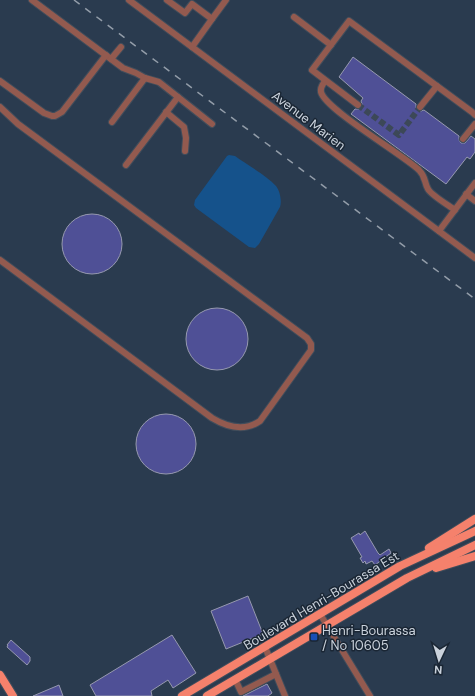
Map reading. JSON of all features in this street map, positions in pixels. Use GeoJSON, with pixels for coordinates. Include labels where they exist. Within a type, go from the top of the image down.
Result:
{"type":"FeatureCollection","features":[{"type":"Feature","properties":{"kind":"main road"},"geometry":{"type":"LineString","coordinates":[[400,566],[475,519]]}},
{"type":"Feature","properties":{"kind":"main road","name":"Boulevard Henri-Bourassa Est"},"geometry":{"type":"LineString","coordinates":[[182,696],[400,566],[475,531]]}},
{"type":"Feature","properties":{"kind":"main road","name":"Boulevard Henri-Bourassa Est"},"geometry":{"type":"LineString","coordinates":[[207,696],[407,578],[475,545]]}},
{"type":"Feature","properties":{"kind":"main road"},"geometry":{"type":"LineString","coordinates":[[407,578],[475,556]]}},
{"type":"Feature","properties":{"kind":"main road"},"geometry":{"type":"LineString","coordinates":[[0,675],[11,694]]}},
{"type":"Feature","properties":{"kind":"street"},"geometry":{"type":"LineString","coordinates":[[32,0],[123,68],[145,78],[159,82],[212,124]]}},
{"type":"Feature","properties":{"kind":"street","name":"Avenue Marien"},"geometry":{"type":"LineString","coordinates":[[129,0],[475,258]]}},
{"type":"Feature","properties":{"kind":"street"},"geometry":{"type":"LineString","coordinates":[[167,0],[185,13],[192,4],[212,19]]}},
{"type":"Feature","properties":{"kind":"street"},"geometry":{"type":"LineString","coordinates":[[192,47],[226,0]]}},
{"type":"Feature","properties":{"kind":"street"},"geometry":{"type":"LineString","coordinates":[[294,17],[331,45]]}},
{"type":"Feature","properties":{"kind":"street"},"geometry":{"type":"LineString","coordinates":[[358,105],[312,70],[349,21],[474,113]]}},
{"type":"Feature","properties":{"kind":"street"},"geometry":{"type":"LineString","coordinates":[[0,81],[44,113],[55,116],[65,109],[109,57],[121,47]]}},
{"type":"Feature","properties":{"kind":"street"},"geometry":{"type":"LineString","coordinates":[[112,122],[145,78]]}},
{"type":"Feature","properties":{"kind":"street"},"geometry":{"type":"LineString","coordinates":[[325,81],[321,88],[321,93],[331,105],[417,168],[424,176],[428,190],[454,210]]}},
{"type":"Feature","properties":{"kind":"street"},"geometry":{"type":"LineString","coordinates":[[420,107],[436,86]]}},
{"type":"Feature","properties":{"kind":"street"},"geometry":{"type":"LineString","coordinates":[[126,165],[178,97]]}},
{"type":"Feature","properties":{"kind":"street"},"geometry":{"type":"LineString","coordinates":[[0,108],[18,124],[307,338],[311,344],[311,350],[260,421],[244,428],[229,426],[212,418],[0,260]]}},
{"type":"Feature","properties":{"kind":"street"},"geometry":{"type":"LineString","coordinates":[[166,112],[184,127],[186,138],[185,151]]}},
{"type":"Feature","properties":{"kind":"street"},"geometry":{"type":"LineString","coordinates":[[463,139],[475,124]]}},
{"type":"Feature","properties":{"kind":"street"},"geometry":{"type":"LineString","coordinates":[[439,231],[475,183]]}},
{"type":"Feature","properties":{"kind":"street"},"geometry":{"type":"LineString","coordinates":[[466,194],[475,201]]}},
{"type":"Feature","properties":{"kind":"street"},"geometry":{"type":"LineString","coordinates":[[320,614],[370,696]]}},
{"type":"Feature","properties":{"kind":"street"},"geometry":{"type":"LineString","coordinates":[[265,647],[285,696]]}},
{"type":"Feature","properties":{"kind":"street"},"geometry":{"type":"LineString","coordinates":[[235,679],[241,692],[276,674]]}},
{"type":"Feature","properties":{"kind":"shaded area"},"geometry":{"type":"Polygon","coordinates":[[[0,0],[475,0],[475,696],[0,696],[0,0]]]}},
{"type":"Feature","properties":{"kind":"water"},"geometry":{"type":"Polygon","coordinates":[[[229,155],[235,156],[267,178],[276,186],[280,193],[280,207],[259,244],[255,248],[249,247],[194,205],[195,200],[229,155]]]}},
{"type":"Feature","properties":{"kind":"building"},"geometry":{"type":"Polygon","coordinates":[[[353,57],[416,104],[418,111],[424,110],[459,136],[461,143],[465,143],[471,136],[475,139],[475,152],[470,159],[467,157],[446,184],[351,114],[355,109],[362,107],[361,101],[363,98],[339,77],[353,57]]]}},
{"type":"Feature","properties":{"kind":"building"},"geometry":{"type":"Polygon","coordinates":[[[86,214],[98,214],[109,219],[117,227],[122,238],[120,256],[109,269],[98,274],[86,274],[75,269],[67,261],[62,250],[62,238],[67,227],[75,219],[86,214]]]}},
{"type":"Feature","properties":{"kind":"building"},"geometry":{"type":"Polygon","coordinates":[[[211,308],[223,308],[239,317],[246,327],[248,339],[246,351],[239,361],[223,370],[211,370],[200,365],[191,356],[186,345],[186,333],[191,322],[200,313],[211,308]]]}},
{"type":"Feature","properties":{"kind":"building"},"geometry":{"type":"Polygon","coordinates":[[[160,414],[172,414],[183,419],[191,427],[196,438],[194,456],[183,469],[172,474],[160,474],[149,469],[141,461],[136,450],[136,438],[141,427],[149,419],[160,414]]]}},
{"type":"Feature","properties":{"kind":"building"},"geometry":{"type":"Polygon","coordinates":[[[365,531],[380,555],[389,549],[391,553],[375,565],[372,561],[366,564],[365,561],[363,563],[360,558],[362,557],[351,538],[359,533],[360,535],[365,531]]]}},
{"type":"Feature","properties":{"kind":"building"},"geometry":{"type":"Polygon","coordinates":[[[248,596],[263,634],[226,649],[211,611],[248,596]]]}},
{"type":"Feature","properties":{"kind":"building"},"geometry":{"type":"Polygon","coordinates":[[[172,635],[196,673],[173,688],[168,680],[151,691],[152,696],[96,696],[90,685],[172,635]]]}},
{"type":"Feature","properties":{"kind":"building"},"geometry":{"type":"Polygon","coordinates":[[[11,640],[30,657],[30,661],[27,665],[7,647],[11,640]]]}},
{"type":"Feature","properties":{"kind":"building"},"geometry":{"type":"Polygon","coordinates":[[[267,684],[272,693],[268,696],[243,696],[267,684]]]}},
{"type":"Feature","properties":{"kind":"building"},"geometry":{"type":"Polygon","coordinates":[[[59,685],[63,696],[33,696],[59,685]]]}},
{"type":"Feature","properties":{"kind":"tunnel"},"geometry":{"type":"LineString","coordinates":[[358,105],[399,135],[420,107]]}},
{"type":"Feature","properties":{"kind":"railway"},"geometry":{"type":"LineString","coordinates":[[74,0],[475,299]]}},
{"type":"Feature","properties":{"kind":"place","name":"Henri-Bourassa / No 10605"},"geometry":{"type":"Point","coordinates":[314,637]}}]}
